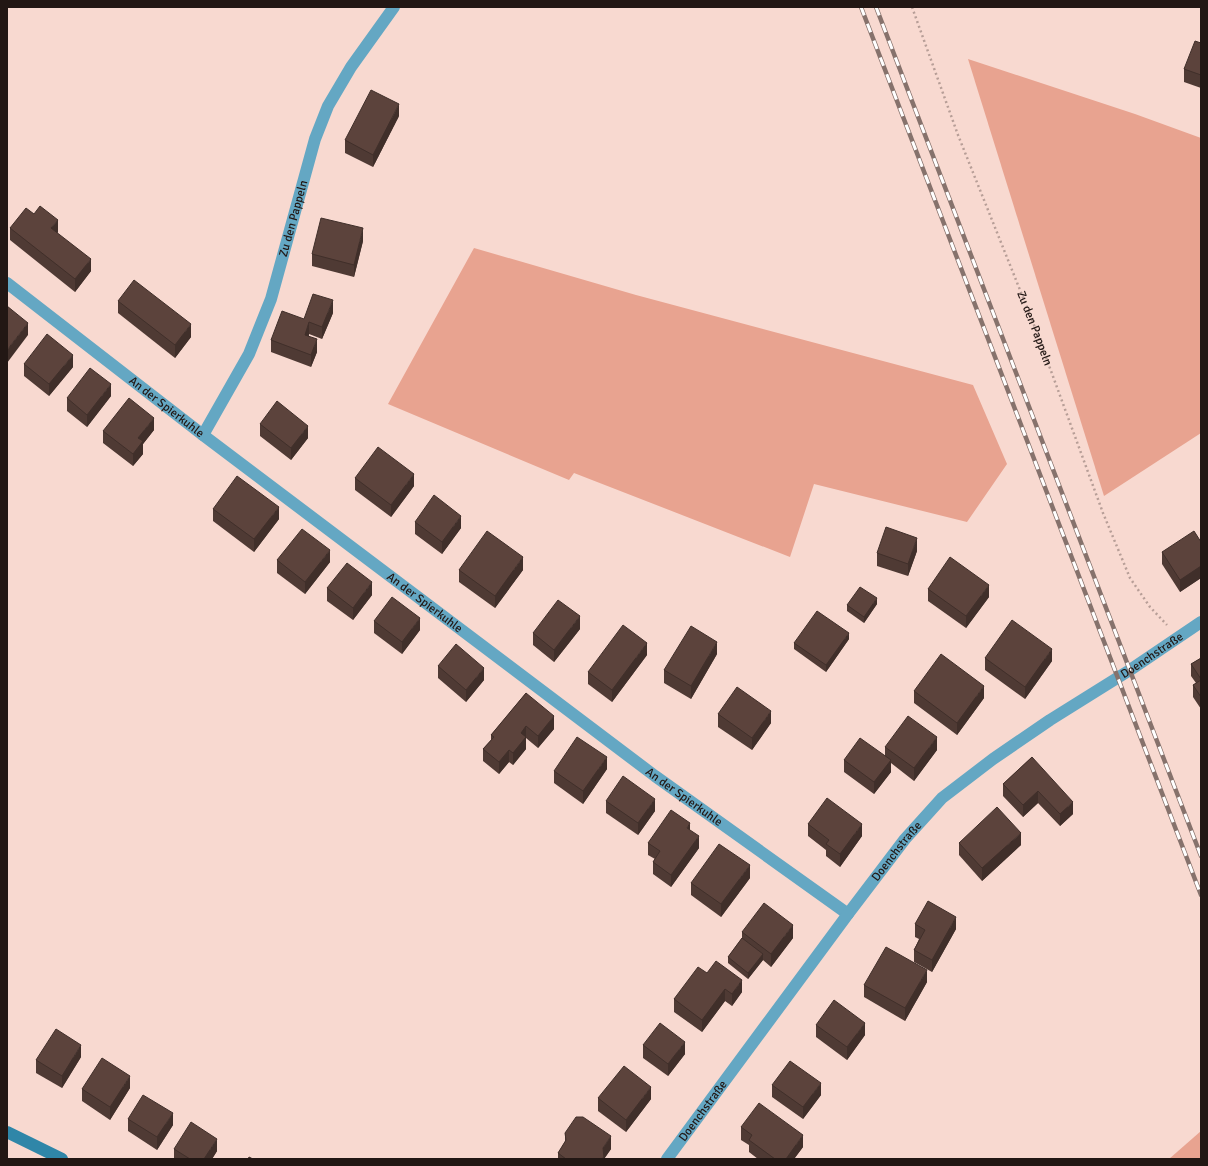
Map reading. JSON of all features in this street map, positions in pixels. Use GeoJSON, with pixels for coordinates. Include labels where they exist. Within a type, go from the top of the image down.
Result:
{"type":"FeatureCollection","features":[{"type":"Feature","properties":{"kind":"street","name":"Zu den Pappeln"},"geometry":{"type":"LineString","coordinates":[[203,435],[249,354],[271,299],[315,139],[328,106],[351,67],[394,7]]}},
{"type":"Feature","properties":{"kind":"street","name":"An der Spierkuhle"},"geometry":{"type":"LineString","coordinates":[[7,283],[203,435],[655,776],[848,914]]}},
{"type":"Feature","properties":{"kind":"street","name":"Doenchstraße"},"geometry":{"type":"LineString","coordinates":[[667,1159],[905,839],[942,798],[993,759],[1050,720],[1130,670],[1201,622]]}},
{"type":"Feature","properties":{"kind":"street"},"geometry":{"type":"LineString","coordinates":[[7,1132],[62,1159]]}},
{"type":"Feature","properties":{"kind":"path","name":"Zu den Pappeln"},"geometry":{"type":"LineString","coordinates":[[912,7],[958,135],[1036,330],[1103,513],[1130,578],[1150,607],[1179,637]]}},
{"type":"Feature","properties":{"kind":"shaded area"},"geometry":{"type":"Polygon","coordinates":[[[968,59],[1135,114],[1201,138],[1201,433],[1104,496],[968,59]]]}},
{"type":"Feature","properties":{"kind":"shaded area"},"geometry":{"type":"Polygon","coordinates":[[[474,248],[636,295],[973,385],[1007,464],[967,522],[814,484],[790,557],[574,473],[569,480],[388,404],[474,248]]]}},
{"type":"Feature","properties":{"kind":"shaded area"},"geometry":{"type":"Polygon","coordinates":[[[1201,1131],[1201,1159],[1169,1159],[1201,1131]]]}},
{"type":"Feature","properties":{"kind":"building"},"geometry":{"type":"Polygon","coordinates":[[[1195,41],[1201,43],[1201,75],[1184,69],[1195,41]]]}},
{"type":"Feature","properties":{"kind":"building"},"geometry":{"type":"Polygon","coordinates":[[[371,90],[399,104],[373,155],[345,140],[371,90]]]}},
{"type":"Feature","properties":{"kind":"building"},"geometry":{"type":"Polygon","coordinates":[[[40,206],[58,220],[51,228],[91,259],[75,279],[10,228],[26,208],[34,214],[40,206]]]}},
{"type":"Feature","properties":{"kind":"building"},"geometry":{"type":"Polygon","coordinates":[[[321,218],[363,228],[354,265],[312,254],[321,218]]]}},
{"type":"Feature","properties":{"kind":"building"},"geometry":{"type":"Polygon","coordinates":[[[134,280],[191,324],[175,345],[118,301],[134,280]]]}},
{"type":"Feature","properties":{"kind":"building"},"geometry":{"type":"Polygon","coordinates":[[[313,294],[333,300],[322,327],[309,322],[305,335],[317,339],[311,355],[271,340],[282,311],[304,319],[313,294]]]}},
{"type":"Feature","properties":{"kind":"building"},"geometry":{"type":"Polygon","coordinates":[[[7,306],[28,323],[7,350],[7,306]]]}},
{"type":"Feature","properties":{"kind":"building"},"geometry":{"type":"Polygon","coordinates":[[[47,334],[73,355],[49,384],[24,364],[47,334]]]}},
{"type":"Feature","properties":{"kind":"building"},"geometry":{"type":"Polygon","coordinates":[[[90,368],[111,384],[87,415],[67,398],[90,368]]]}},
{"type":"Feature","properties":{"kind":"building"},"geometry":{"type":"Polygon","coordinates":[[[129,398],[154,418],[138,438],[143,441],[133,454],[103,431],[129,398]]]}},
{"type":"Feature","properties":{"kind":"building"},"geometry":{"type":"Polygon","coordinates":[[[277,401],[308,426],[291,448],[260,424],[277,401]]]}},
{"type":"Feature","properties":{"kind":"building"},"geometry":{"type":"Polygon","coordinates":[[[378,447],[414,474],[391,505],[355,478],[378,447]]]}},
{"type":"Feature","properties":{"kind":"building"},"geometry":{"type":"Polygon","coordinates":[[[237,476],[279,507],[254,539],[213,509],[237,476]]]}},
{"type":"Feature","properties":{"kind":"building"},"geometry":{"type":"Polygon","coordinates":[[[434,495],[461,516],[442,542],[415,522],[434,495]]]}},
{"type":"Feature","properties":{"kind":"building"},"geometry":{"type":"Polygon","coordinates":[[[886,527],[917,538],[908,564],[877,553],[886,527]]]}},
{"type":"Feature","properties":{"kind":"building"},"geometry":{"type":"Polygon","coordinates":[[[302,529],[330,550],[305,582],[277,560],[302,529]]]}},
{"type":"Feature","properties":{"kind":"building"},"geometry":{"type":"Polygon","coordinates":[[[487,531],[523,557],[495,596],[459,570],[487,531]]]}},
{"type":"Feature","properties":{"kind":"building"},"geometry":{"type":"Polygon","coordinates":[[[1194,531],[1201,542],[1201,566],[1180,580],[1162,552],[1194,531]]]}},
{"type":"Feature","properties":{"kind":"building"},"geometry":{"type":"Polygon","coordinates":[[[950,557],[989,585],[966,616],[928,589],[950,557]]]}},
{"type":"Feature","properties":{"kind":"building"},"geometry":{"type":"Polygon","coordinates":[[[347,563],[372,582],[353,608],[327,588],[347,563]]]}},
{"type":"Feature","properties":{"kind":"building"},"geometry":{"type":"Polygon","coordinates":[[[860,587],[877,598],[864,617],[847,605],[860,587]]]}},
{"type":"Feature","properties":{"kind":"building"},"geometry":{"type":"Polygon","coordinates":[[[392,597],[420,618],[402,642],[374,621],[392,597]]]}},
{"type":"Feature","properties":{"kind":"building"},"geometry":{"type":"Polygon","coordinates":[[[558,600],[580,616],[554,650],[533,633],[558,600]]]}},
{"type":"Feature","properties":{"kind":"building"},"geometry":{"type":"Polygon","coordinates":[[[817,611],[849,633],[826,665],[794,643],[817,611]]]}},
{"type":"Feature","properties":{"kind":"building"},"geometry":{"type":"Polygon","coordinates":[[[1012,620],[1052,649],[1025,687],[985,658],[1012,620]]]}},
{"type":"Feature","properties":{"kind":"building"},"geometry":{"type":"Polygon","coordinates":[[[623,625],[647,643],[612,690],[588,672],[623,625]]]}},
{"type":"Feature","properties":{"kind":"building"},"geometry":{"type":"Polygon","coordinates":[[[691,626],[717,642],[691,686],[664,670],[691,626]]]}},
{"type":"Feature","properties":{"kind":"building"},"geometry":{"type":"Polygon","coordinates":[[[456,644],[484,668],[466,690],[438,666],[456,644]]]}},
{"type":"Feature","properties":{"kind":"building"},"geometry":{"type":"Polygon","coordinates":[[[941,654],[984,686],[957,723],[914,691],[941,654]]]}},
{"type":"Feature","properties":{"kind":"building"},"geometry":{"type":"Polygon","coordinates":[[[1201,658],[1201,679],[1191,664],[1201,658]]]}},
{"type":"Feature","properties":{"kind":"building"},"geometry":{"type":"Polygon","coordinates":[[[1201,680],[1201,697],[1193,685],[1201,680]]]}},
{"type":"Feature","properties":{"kind":"building"},"geometry":{"type":"Polygon","coordinates":[[[737,687],[771,711],[752,738],[718,714],[737,687]]]}},
{"type":"Feature","properties":{"kind":"building"},"geometry":{"type":"Polygon","coordinates":[[[526,693],[554,716],[538,736],[526,726],[521,733],[526,737],[513,753],[509,750],[499,762],[483,749],[494,737],[491,735],[526,693]]]}},
{"type":"Feature","properties":{"kind":"building"},"geometry":{"type":"Polygon","coordinates":[[[908,716],[937,737],[914,768],[885,747],[908,716]]]}},
{"type":"Feature","properties":{"kind":"building"},"geometry":{"type":"Polygon","coordinates":[[[577,737],[607,757],[583,791],[554,771],[577,737]]]}},
{"type":"Feature","properties":{"kind":"building"},"geometry":{"type":"Polygon","coordinates":[[[860,738],[891,760],[874,782],[844,760],[860,738]]]}},
{"type":"Feature","properties":{"kind":"building"},"geometry":{"type":"Polygon","coordinates":[[[1032,757],[1073,802],[1060,814],[1038,791],[1023,805],[1003,784],[1032,757]]]}},
{"type":"Feature","properties":{"kind":"building"},"geometry":{"type":"Polygon","coordinates":[[[623,776],[655,799],[638,823],[606,801],[623,776]]]}},
{"type":"Feature","properties":{"kind":"building"},"geometry":{"type":"Polygon","coordinates":[[[827,798],[862,824],[840,854],[826,844],[829,840],[808,824],[827,798]]]}},
{"type":"Feature","properties":{"kind":"building"},"geometry":{"type":"Polygon","coordinates":[[[997,807],[1021,833],[982,868],[959,843],[997,807]]]}},
{"type":"Feature","properties":{"kind":"building"},"geometry":{"type":"Polygon","coordinates":[[[671,810],[690,823],[687,828],[699,836],[671,875],[653,862],[660,851],[648,843],[671,810]]]}},
{"type":"Feature","properties":{"kind":"building"},"geometry":{"type":"Polygon","coordinates":[[[719,844],[750,865],[721,904],[691,883],[719,844]]]}},
{"type":"Feature","properties":{"kind":"building"},"geometry":{"type":"Polygon","coordinates":[[[928,901],[956,917],[932,960],[914,950],[925,930],[915,924],[928,901]]]}},
{"type":"Feature","properties":{"kind":"building"},"geometry":{"type":"Polygon","coordinates":[[[764,903],[793,925],[771,954],[742,932],[764,903]]]}},
{"type":"Feature","properties":{"kind":"building"},"geometry":{"type":"Polygon","coordinates":[[[742,938],[763,954],[748,973],[728,957],[742,938]]]}},
{"type":"Feature","properties":{"kind":"building"},"geometry":{"type":"Polygon","coordinates":[[[886,947],[927,970],[905,1008],[864,985],[886,947]]]}},
{"type":"Feature","properties":{"kind":"building"},"geometry":{"type":"Polygon","coordinates":[[[716,961],[742,980],[732,994],[725,989],[702,1020],[674,999],[698,967],[707,973],[716,961]]]}},
{"type":"Feature","properties":{"kind":"building"},"geometry":{"type":"Polygon","coordinates":[[[834,1000],[865,1023],[847,1047],[816,1025],[834,1000]]]}},
{"type":"Feature","properties":{"kind":"building"},"geometry":{"type":"Polygon","coordinates":[[[660,1023],[685,1042],[668,1064],[643,1045],[660,1023]]]}},
{"type":"Feature","properties":{"kind":"building"},"geometry":{"type":"Polygon","coordinates":[[[56,1029],[81,1045],[62,1076],[36,1060],[56,1029]]]}},
{"type":"Feature","properties":{"kind":"building"},"geometry":{"type":"Polygon","coordinates":[[[102,1058],[130,1076],[110,1107],[82,1089],[102,1058]]]}},
{"type":"Feature","properties":{"kind":"building"},"geometry":{"type":"Polygon","coordinates":[[[790,1061],[821,1083],[803,1107],[772,1085],[790,1061]]]}},
{"type":"Feature","properties":{"kind":"building"},"geometry":{"type":"Polygon","coordinates":[[[624,1066],[651,1087],[626,1120],[598,1098],[624,1066]]]}},
{"type":"Feature","properties":{"kind":"building"},"geometry":{"type":"Polygon","coordinates":[[[143,1095],[173,1113],[157,1137],[128,1119],[143,1095]]]}},
{"type":"Feature","properties":{"kind":"building"},"geometry":{"type":"Polygon","coordinates":[[[759,1103],[803,1135],[786,1159],[775,1159],[749,1140],[752,1135],[741,1127],[759,1103]]]}},
{"type":"Feature","properties":{"kind":"building"},"geometry":{"type":"Polygon","coordinates":[[[576,1117],[583,1117],[611,1136],[603,1148],[604,1158],[566,1159],[558,1153],[566,1140],[565,1133],[576,1117]]]}},
{"type":"Feature","properties":{"kind":"building"},"geometry":{"type":"Polygon","coordinates":[[[191,1122],[217,1139],[204,1159],[190,1159],[174,1149],[191,1122]]]}},
{"type":"Feature","properties":{"kind":"railway"},"geometry":{"type":"LineString","coordinates":[[861,7],[1201,895]]}},
{"type":"Feature","properties":{"kind":"railway"},"geometry":{"type":"LineString","coordinates":[[876,7],[1201,856]]}}]}
